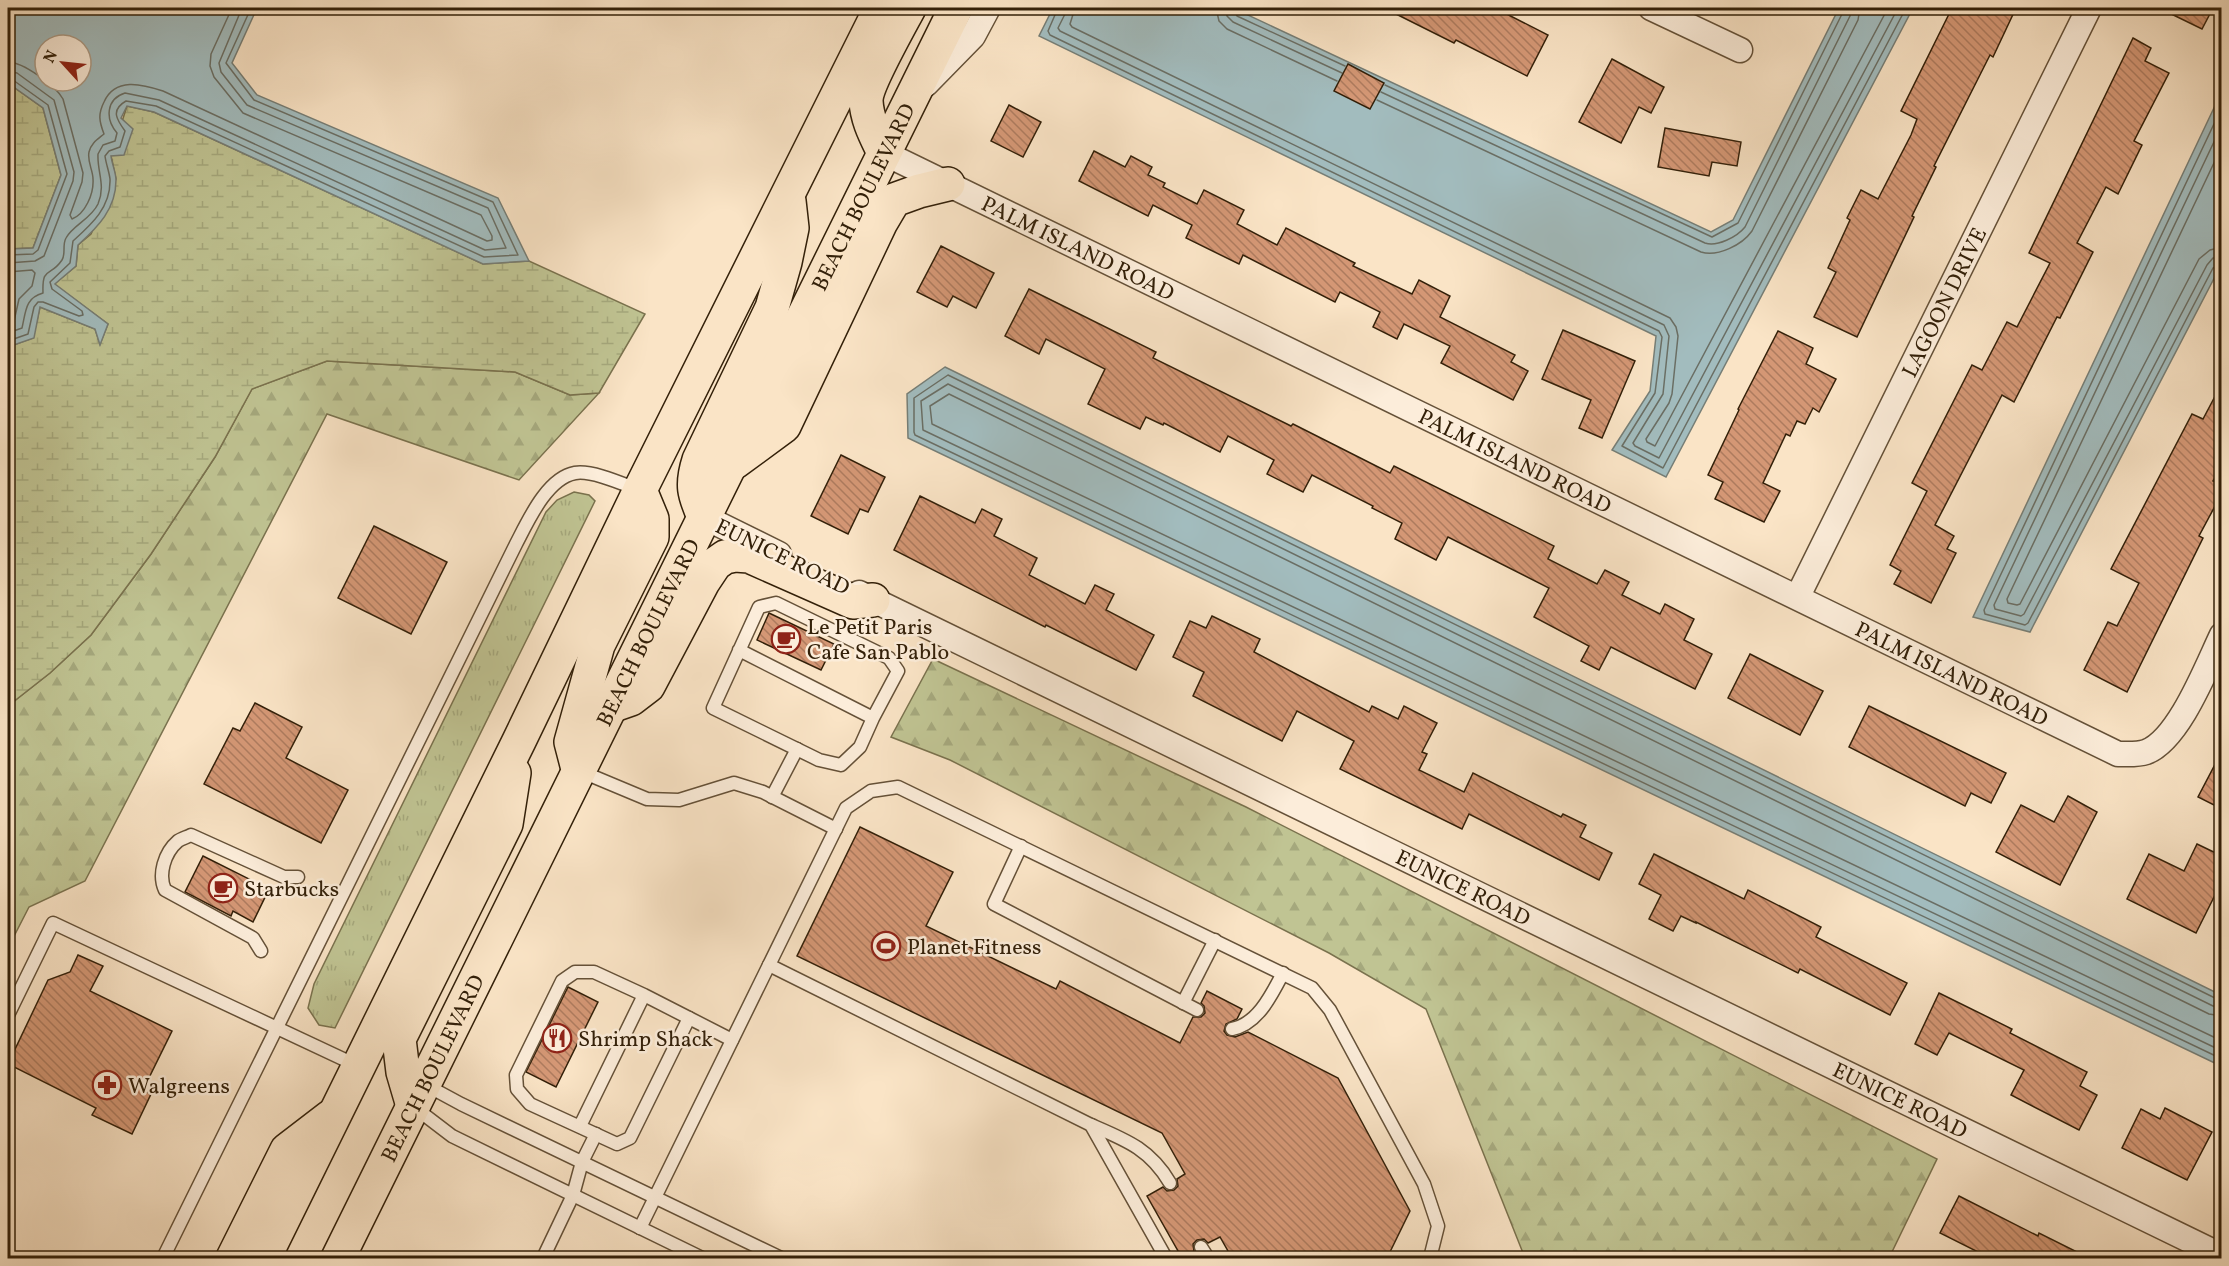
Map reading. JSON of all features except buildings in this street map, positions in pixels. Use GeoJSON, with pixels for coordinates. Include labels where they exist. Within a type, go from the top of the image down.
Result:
{"type":"FeatureCollection","features":[{"type":"Feature","properties":{"kind":"highway"},"geometry":{"type":"LineString","coordinates":[[884,153],[870,124],[866,99],[909,8]]}},
{"type":"Feature","properties":{"kind":"highway","name":"BEACH BOULEVARD"},"geometry":{"type":"LineString","coordinates":[[338,1258],[956,8]]}},
{"type":"Feature","properties":{"kind":"highway"},"geometry":{"type":"LineString","coordinates":[[264,1258],[875,12]]}},
{"type":"Feature","properties":{"kind":"highway"},"geometry":{"type":"LineString","coordinates":[[729,467],[784,426],[881,222],[894,200],[948,184]]}},
{"type":"Feature","properties":{"kind":"highway"},"geometry":{"type":"LineString","coordinates":[[704,518],[694,494],[694,477],[699,460],[772,308],[792,228],[788,193]]}},
{"type":"Feature","properties":{"kind":"highway"},"geometry":{"type":"LineString","coordinates":[[579,771],[571,742],[598,645],[652,537],[652,519],[640,490]]}},
{"type":"Feature","properties":{"kind":"highway"},"geometry":{"type":"LineString","coordinates":[[611,706],[631,699],[648,686],[703,582],[715,564],[725,557],[749,556],[853,602],[873,600]]}},
{"type":"Feature","properties":{"kind":"highway"},"geometry":{"type":"LineString","coordinates":[[419,1095],[403,1072],[399,1039],[506,824],[519,741]]}},
{"type":"Feature","properties":{"kind":"highway"},"geometry":{"type":"LineString","coordinates":[[233,1258],[287,1150],[336,1112]]}},
{"type":"Feature","properties":{"kind":"street"},"geometry":{"type":"LineString","coordinates":[[911,99],[973,36],[988,8]]}},
{"type":"Feature","properties":{"kind":"street"},"geometry":{"type":"LineString","coordinates":[[1651,8],[1740,50]]}},
{"type":"Feature","properties":{"kind":"street","name":"LAGOON DRIVE"},"geometry":{"type":"LineString","coordinates":[[1798,596],[2089,8]]}},
{"type":"Feature","properties":{"kind":"street","name":"PALM ISLAND ROAD"},"geometry":{"type":"LineString","coordinates":[[884,153],[1798,596],[2118,754],[2149,751],[2173,731],[2222,635]]}},
{"type":"Feature","properties":{"kind":"street","name":"EUNICE ROAD"},"geometry":{"type":"LineString","coordinates":[[704,518],[2222,1256]]}},
{"type":"Feature","properties":{"kind":"lane"},"geometry":{"type":"LineString","coordinates":[[163,1258],[516,544],[541,499],[558,481],[575,473],[600,476],[640,490]]}},
{"type":"Feature","properties":{"kind":"lane"},"geometry":{"type":"LineString","coordinates":[[776,603],[889,658],[898,671],[873,718],[860,747],[841,765],[819,760],[713,708],[759,607],[776,603]]}},
{"type":"Feature","properties":{"kind":"lane"},"geometry":{"type":"LineString","coordinates":[[739,650],[873,718]]}},
{"type":"Feature","properties":{"kind":"lane"},"geometry":{"type":"LineString","coordinates":[[772,797],[797,749]]}},
{"type":"Feature","properties":{"kind":"lane"},"geometry":{"type":"LineString","coordinates":[[579,771],[647,799],[679,800],[734,783],[772,797],[836,829]]}},
{"type":"Feature","properties":{"kind":"lane"},"geometry":{"type":"LineString","coordinates":[[640,1228],[846,808],[871,791],[898,787],[1312,988],[1330,1010],[1424,1184],[1438,1226],[1430,1258]]}},
{"type":"Feature","properties":{"kind":"lane"},"geometry":{"type":"LineString","coordinates":[[261,951],[253,938],[165,890],[160,879],[165,858],[178,841],[191,835],[284,877],[298,877]]}},
{"type":"Feature","properties":{"kind":"lane"},"geometry":{"type":"LineString","coordinates":[[1021,846],[994,904],[1197,1010]]}},
{"type":"Feature","properties":{"kind":"lane"},"geometry":{"type":"LineString","coordinates":[[8,1015],[53,923],[278,1026],[359,1066]]}},
{"type":"Feature","properties":{"kind":"lane"},"geometry":{"type":"LineString","coordinates":[[1183,1002],[1215,940]]}},
{"type":"Feature","properties":{"kind":"lane"},"geometry":{"type":"LineString","coordinates":[[769,965],[1091,1125],[1133,1143],[1160,1166],[1170,1183]]}},
{"type":"Feature","properties":{"kind":"lane"},"geometry":{"type":"LineString","coordinates":[[689,1018],[630,1138],[617,1144],[530,1104],[517,1089],[516,1075],[562,981],[575,972],[594,972],[644,995],[689,1018],[732,1040]]}},
{"type":"Feature","properties":{"kind":"lane"},"geometry":{"type":"LineString","coordinates":[[1232,1029],[1242,1027],[1260,1011],[1283,973]]}},
{"type":"Feature","properties":{"kind":"lane"},"geometry":{"type":"LineString","coordinates":[[580,1126],[644,995]]}},
{"type":"Feature","properties":{"kind":"lane"},"geometry":{"type":"LineString","coordinates":[[419,1095],[461,1104],[781,1258]]}},
{"type":"Feature","properties":{"kind":"lane"},"geometry":{"type":"LineString","coordinates":[[419,1095],[452,1136],[702,1258]]}},
{"type":"Feature","properties":{"kind":"lane"},"geometry":{"type":"LineString","coordinates":[[1091,1125],[1166,1258]]}},
{"type":"Feature","properties":{"kind":"lane"},"geometry":{"type":"LineString","coordinates":[[543,1258],[573,1195],[582,1162],[596,1134]]}},
{"type":"Feature","properties":{"kind":"green space"},"geometry":{"type":"Polygon","coordinates":[[[8,83],[43,108],[61,175],[33,248],[8,249],[8,83]]]}},
{"type":"Feature","properties":{"kind":"green space"},"geometry":{"type":"Polygon","coordinates":[[[127,106],[154,112],[483,264],[529,261],[645,314],[599,393],[570,395],[515,372],[327,361],[252,389],[215,457],[151,554],[91,635],[50,673],[8,706],[8,347],[33,338],[40,307],[95,329],[100,344],[108,324],[54,284],[76,266],[78,245],[91,234],[116,179],[111,156],[127,106]]]}},
{"type":"Feature","properties":{"kind":"green space"},"geometry":{"type":"Polygon","coordinates":[[[327,361],[515,372],[570,395],[599,393],[519,480],[327,414],[85,881],[29,907],[8,948],[8,706],[50,673],[91,635],[151,554],[215,457],[252,389],[327,361]]]}},
{"type":"Feature","properties":{"kind":"green space"},"geometry":{"type":"Polygon","coordinates":[[[574,492],[589,495],[595,501],[335,1028],[319,1025],[308,1008],[314,984],[546,512],[557,500],[574,492]]]}},
{"type":"Feature","properties":{"kind":"green space"},"geometry":{"type":"Polygon","coordinates":[[[933,659],[1246,807],[1937,1159],[1889,1258],[1525,1258],[1426,1009],[1329,953],[950,760],[891,737],[933,659]]]}},
{"type":"Feature","properties":{"kind":"water"},"geometry":{"type":"Polygon","coordinates":[[[8,8],[257,8],[232,63],[257,95],[498,198],[529,261],[483,264],[154,112],[127,106],[121,118],[133,129],[124,155],[111,156],[116,180],[113,200],[99,224],[78,245],[76,266],[55,284],[108,324],[100,345],[95,329],[40,307],[34,338],[8,347],[8,249],[33,248],[61,175],[43,108],[8,83],[8,8]]]}},
{"type":"Feature","properties":{"kind":"water"},"geometry":{"type":"Polygon","coordinates":[[[1053,8],[1233,8],[1711,232],[1733,220],[1839,8],[1913,8],[1666,477],[1612,450],[1650,391],[1656,336],[1039,36],[1053,8]]]}},
{"type":"Feature","properties":{"kind":"water"},"geometry":{"type":"Polygon","coordinates":[[[2221,93],[2221,265],[2030,632],[1973,617],[2221,93]]]}},
{"type":"Feature","properties":{"kind":"water"},"geometry":{"type":"Polygon","coordinates":[[[945,367],[2221,995],[2221,1066],[908,438],[907,394],[945,367]]]}},
{"type":"Feature","properties":{"kind":"place","name":"Le Petit Paris Cafe San Pablo"},"geometry":{"type":"Point","coordinates":[786,639]}},
{"type":"Feature","properties":{"kind":"place","name":"Starbucks"},"geometry":{"type":"Point","coordinates":[223,888]}},
{"type":"Feature","properties":{"kind":"place","name":"Planet Fitness"},"geometry":{"type":"Point","coordinates":[886,946]}},
{"type":"Feature","properties":{"kind":"place","name":"Shrimp Shack"},"geometry":{"type":"Point","coordinates":[557,1038]}},
{"type":"Feature","properties":{"kind":"place","name":"Walgreens"},"geometry":{"type":"Point","coordinates":[107,1085]}}]}
